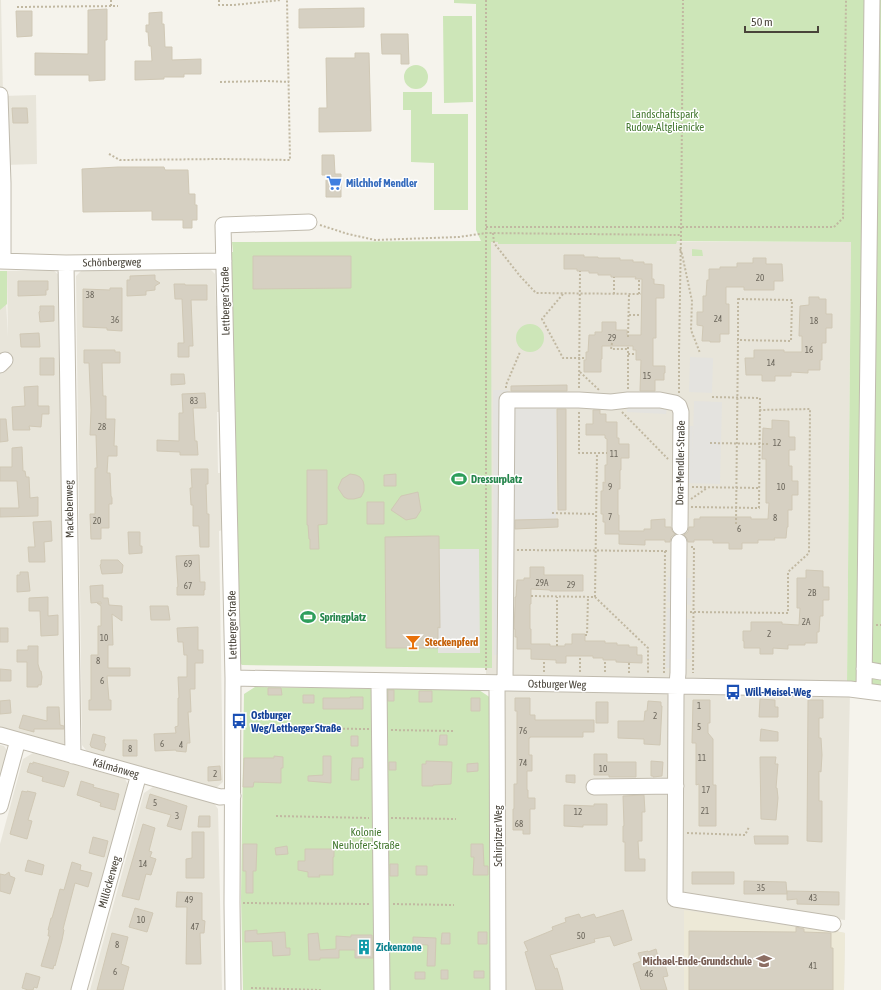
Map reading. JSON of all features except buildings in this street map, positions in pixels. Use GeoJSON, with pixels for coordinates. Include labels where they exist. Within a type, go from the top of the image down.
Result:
{"type":"FeatureCollection","features":[{"type":"Feature","properties":{"kind":"street"},"geometry":{"type":"LineString","coordinates":[[864,690],[874,397],[872,0]]}},
{"type":"Feature","properties":{"kind":"street"},"geometry":{"type":"LineString","coordinates":[[0,95],[2,261]]}},
{"type":"Feature","properties":{"kind":"street","name":"Lettberger Straße"},"geometry":{"type":"LineString","coordinates":[[233,990],[233,678],[223,225],[309,222]]}},
{"type":"Feature","properties":{"kind":"street","name":"Schönbergweg"},"geometry":{"type":"LineString","coordinates":[[2,261],[66,263],[224,261]]}},
{"type":"Feature","properties":{"kind":"street","name":"Mackebenweg"},"geometry":{"type":"LineString","coordinates":[[66,263],[73,756]]}},
{"type":"Feature","properties":{"kind":"street","name":"Dora-Mendler-Straße"},"geometry":{"type":"LineString","coordinates":[[507,400],[660,400],[675,403],[679,406],[681,412],[680,487],[686,503],[680,527]]}},
{"type":"Feature","properties":{"kind":"street","name":"Schirpitzer Weg"},"geometry":{"type":"LineString","coordinates":[[498,990],[501,683],[506,550],[507,400]]}},
{"type":"Feature","properties":{"kind":"street"},"geometry":{"type":"LineString","coordinates":[[676,548],[686,612],[677,686],[675,899],[833,924]]}},
{"type":"Feature","properties":{"kind":"street"},"geometry":{"type":"LineString","coordinates":[[864,669],[881,672]]}},
{"type":"Feature","properties":{"kind":"street","name":"Ostburger Weg"},"geometry":{"type":"LineString","coordinates":[[233,678],[850,689],[881,693]]}},
{"type":"Feature","properties":{"kind":"street"},"geometry":{"type":"LineString","coordinates":[[379,681],[382,990]]}},
{"type":"Feature","properties":{"kind":"street","name":"Kálmánweg"},"geometry":{"type":"LineString","coordinates":[[0,735],[220,797],[233,796]]}},
{"type":"Feature","properties":{"kind":"street"},"geometry":{"type":"LineString","coordinates":[[0,806],[18,740]]}},
{"type":"Feature","properties":{"kind":"street","name":"Millöckerweg"},"geometry":{"type":"LineString","coordinates":[[79,990],[139,774]]}},
{"type":"Feature","properties":{"kind":"street"},"geometry":{"type":"LineString","coordinates":[[594,787],[676,786]]}},
{"type":"Feature","properties":{"kind":"path"},"geometry":{"type":"LineString","coordinates":[[111,0],[111,6]]}},
{"type":"Feature","properties":{"kind":"path"},"geometry":{"type":"LineString","coordinates":[[219,0],[219,6],[281,0]]}},
{"type":"Feature","properties":{"kind":"path"},"geometry":{"type":"LineString","coordinates":[[109,154],[120,160],[290,160],[287,0]]}},
{"type":"Feature","properties":{"kind":"path"},"geometry":{"type":"LineString","coordinates":[[486,0],[486,670]]}},
{"type":"Feature","properties":{"kind":"path"},"geometry":{"type":"LineString","coordinates":[[679,406],[678,353],[681,235],[683,0]]}},
{"type":"Feature","properties":{"kind":"path"},"geometry":{"type":"LineString","coordinates":[[486,227],[834,227],[844,218],[846,0]]}},
{"type":"Feature","properties":{"kind":"path"},"geometry":{"type":"LineString","coordinates":[[17,7],[118,6]]}},
{"type":"Feature","properties":{"kind":"path"},"geometry":{"type":"LineString","coordinates":[[220,82],[289,82]]}},
{"type":"Feature","properties":{"kind":"path"},"geometry":{"type":"LineString","coordinates":[[309,222],[348,234],[375,240],[459,237],[486,233],[681,235]]}},
{"type":"Feature","properties":{"kind":"path"},"geometry":{"type":"LineString","coordinates":[[493,233],[494,243],[520,276],[536,293],[640,294],[639,279]]}},
{"type":"Feature","properties":{"kind":"path"},"geometry":{"type":"LineString","coordinates":[[680,248],[692,301],[691,330],[700,353]]}},
{"type":"Feature","properties":{"kind":"path"},"geometry":{"type":"LineString","coordinates":[[580,271],[579,453],[607,453]]}},
{"type":"Feature","properties":{"kind":"path"},"geometry":{"type":"LineString","coordinates":[[614,277],[614,294]]}},
{"type":"Feature","properties":{"kind":"path"},"geometry":{"type":"LineString","coordinates":[[564,293],[542,319],[563,358],[586,358]]}},
{"type":"Feature","properties":{"kind":"path"},"geometry":{"type":"LineString","coordinates":[[628,294],[628,337]]}},
{"type":"Feature","properties":{"kind":"path"},"geometry":{"type":"LineString","coordinates":[[736,524],[738,299],[792,300],[791,341],[738,340]]}},
{"type":"Feature","properties":{"kind":"path"},"geometry":{"type":"LineString","coordinates":[[628,315],[642,315]]}},
{"type":"Feature","properties":{"kind":"path"},"geometry":{"type":"LineString","coordinates":[[612,343],[612,349],[628,349]]}},
{"type":"Feature","properties":{"kind":"path"},"geometry":{"type":"LineString","coordinates":[[621,401],[628,346]]}},
{"type":"Feature","properties":{"kind":"path"},"geometry":{"type":"LineString","coordinates":[[507,400],[506,385],[520,352]]}},
{"type":"Feature","properties":{"kind":"path"},"geometry":{"type":"LineString","coordinates":[[628,354],[636,354]]}},
{"type":"Feature","properties":{"kind":"path"},"geometry":{"type":"LineString","coordinates":[[580,371],[621,401],[680,471]]}},
{"type":"Feature","properties":{"kind":"path"},"geometry":{"type":"LineString","coordinates":[[686,503],[736,508],[759,508],[760,398],[710,397]]}},
{"type":"Feature","properties":{"kind":"path"},"geometry":{"type":"LineString","coordinates":[[686,612],[788,613],[788,572],[809,553],[810,410],[760,410]]}},
{"type":"Feature","properties":{"kind":"path"},"geometry":{"type":"LineString","coordinates":[[710,443],[769,444]]}},
{"type":"Feature","properties":{"kind":"path"},"geometry":{"type":"LineString","coordinates":[[596,597],[597,453]]}},
{"type":"Feature","properties":{"kind":"path"},"geometry":{"type":"LineString","coordinates":[[680,487],[759,488]]}},
{"type":"Feature","properties":{"kind":"path"},"geometry":{"type":"LineString","coordinates":[[686,503],[708,487]]}},
{"type":"Feature","properties":{"kind":"path"},"geometry":{"type":"LineString","coordinates":[[552,513],[596,514]]}},
{"type":"Feature","properties":{"kind":"path"},"geometry":{"type":"LineString","coordinates":[[506,550],[596,550],[694,547],[686,612],[693,673]]}},
{"type":"Feature","properties":{"kind":"path"},"geometry":{"type":"LineString","coordinates":[[664,673],[676,548]]}},
{"type":"Feature","properties":{"kind":"path"},"geometry":{"type":"LineString","coordinates":[[531,596],[596,597],[648,648],[648,673]]}},
{"type":"Feature","properties":{"kind":"path"},"geometry":{"type":"LineString","coordinates":[[556,646],[557,597]]}},
{"type":"Feature","properties":{"kind":"path"},"geometry":{"type":"LineString","coordinates":[[585,635],[587,635],[588,597]]}},
{"type":"Feature","properties":{"kind":"path"},"geometry":{"type":"LineString","coordinates":[[580,656],[580,672]]}},
{"type":"Feature","properties":{"kind":"path"},"geometry":{"type":"LineString","coordinates":[[544,660],[544,672]]}},
{"type":"Feature","properties":{"kind":"path"},"geometry":{"type":"LineString","coordinates":[[605,660],[605,672]]}},
{"type":"Feature","properties":{"kind":"path"},"geometry":{"type":"LineString","coordinates":[[629,663],[629,673]]}},
{"type":"Feature","properties":{"kind":"path"},"geometry":{"type":"LineString","coordinates":[[271,728],[454,731]]}},
{"type":"Feature","properties":{"kind":"path"},"geometry":{"type":"LineString","coordinates":[[276,816],[456,819]]}},
{"type":"Feature","properties":{"kind":"path"},"geometry":{"type":"LineString","coordinates":[[676,833],[745,835],[749,827]]}},
{"type":"Feature","properties":{"kind":"path"},"geometry":{"type":"LineString","coordinates":[[240,903],[454,905]]}},
{"type":"Feature","properties":{"kind":"path"},"geometry":{"type":"LineString","coordinates":[[251,988],[321,990]]}},
{"type":"Feature","properties":{"kind":"shaded area"},"geometry":{"type":"Polygon","coordinates":[[[0,0],[3,96],[36,95],[37,164],[5,165],[0,256],[0,0]]]}},
{"type":"Feature","properties":{"kind":"shaded area"},"geometry":{"type":"Polygon","coordinates":[[[485,241],[851,242],[847,684],[486,677],[485,241]]]}},
{"type":"Feature","properties":{"kind":"shaded area"},"geometry":{"type":"Polygon","coordinates":[[[207,266],[215,274],[216,306],[219,306],[220,412],[217,412],[218,473],[222,473],[223,530],[219,531],[223,782],[215,789],[89,754],[82,745],[76,276],[82,270],[207,266]]]}},
{"type":"Feature","properties":{"kind":"shaded area"},"geometry":{"type":"Polygon","coordinates":[[[53,270],[61,277],[68,741],[61,746],[0,729],[0,308],[6,302],[8,337],[7,271],[53,270]]]}},
{"type":"Feature","properties":{"kind":"shaded area"},"geometry":{"type":"Polygon","coordinates":[[[690,357],[713,358],[712,393],[689,392],[690,357]]]}},
{"type":"Feature","properties":{"kind":"shaded area"},"geometry":{"type":"Polygon","coordinates":[[[493,390],[508,390],[508,395],[556,395],[556,519],[510,520],[501,655],[494,655],[493,390]]]}},
{"type":"Feature","properties":{"kind":"shaded area"},"geometry":{"type":"Polygon","coordinates":[[[694,401],[722,402],[720,484],[685,483],[686,426],[693,426],[692,474],[694,401]]]}},
{"type":"Feature","properties":{"kind":"shaded area"},"geometry":{"type":"Polygon","coordinates":[[[627,406],[667,407],[666,414],[627,412],[627,406]]]}},
{"type":"Feature","properties":{"kind":"shaded area"},"geometry":{"type":"Polygon","coordinates":[[[439,549],[479,549],[480,653],[438,653],[439,549]]]}},
{"type":"Feature","properties":{"kind":"shaded area"},"geometry":{"type":"Polygon","coordinates":[[[668,577],[675,577],[675,602],[667,602],[668,577]]]}},
{"type":"Feature","properties":{"kind":"shaded area"},"geometry":{"type":"Polygon","coordinates":[[[683,578],[691,578],[691,605],[683,604],[683,578]]]}},
{"type":"Feature","properties":{"kind":"shaded area"},"geometry":{"type":"Polygon","coordinates":[[[667,608],[675,608],[674,668],[666,668],[667,608]]]}},
{"type":"Feature","properties":{"kind":"shaded area"},"geometry":{"type":"Polygon","coordinates":[[[683,619],[691,619],[691,659],[683,659],[683,619]]]}},
{"type":"Feature","properties":{"kind":"shaded area"},"geometry":{"type":"Polygon","coordinates":[[[502,689],[671,691],[673,902],[845,933],[844,990],[502,990],[502,689]]]}},
{"type":"Feature","properties":{"kind":"shaded area"},"geometry":{"type":"Polygon","coordinates":[[[850,692],[845,920],[681,898],[682,693],[850,692]]]}},
{"type":"Feature","properties":{"kind":"shaded area"},"geometry":{"type":"Polygon","coordinates":[[[0,745],[4,746],[10,755],[0,791],[0,745]]]}},
{"type":"Feature","properties":{"kind":"shaded area"},"geometry":{"type":"Polygon","coordinates":[[[33,753],[125,779],[130,788],[74,990],[0,990],[0,844],[23,759],[33,753]]]}},
{"type":"Feature","properties":{"kind":"shaded area"},"geometry":{"type":"Polygon","coordinates":[[[153,787],[214,803],[218,809],[222,990],[90,990],[144,793],[153,787]]]}},
{"type":"Feature","properties":{"kind":"shaded area","name":"Michael-Ende-Grundschule"},"geometry":{"type":"Polygon","coordinates":[[[684,910],[796,927],[827,929],[845,933],[844,990],[684,990],[684,910]]]}},
{"type":"Feature","properties":{"kind":"green space","name":"Landschaftspark Rudow-Altglienicke"},"geometry":{"type":"Polygon","coordinates":[[[454,0],[881,0],[881,688],[847,684],[851,242],[677,241],[676,244],[498,244],[498,242],[491,242],[492,668],[242,665],[238,661],[232,242],[481,241],[476,230],[476,4],[454,3],[454,0]]]}},
{"type":"Feature","properties":{"kind":"green space"},"geometry":{"type":"Polygon","coordinates":[[[443,16],[472,16],[473,102],[444,103],[443,16]]]}},
{"type":"Feature","properties":{"kind":"green space"},"geometry":{"type":"Polygon","coordinates":[[[416,65],[425,68],[428,77],[425,86],[416,89],[407,86],[404,77],[407,68],[416,65]]]}},
{"type":"Feature","properties":{"kind":"green space"},"geometry":{"type":"Polygon","coordinates":[[[403,92],[432,92],[432,114],[468,114],[468,210],[434,210],[434,163],[411,162],[411,110],[403,110],[403,92]]]}},
{"type":"Feature","properties":{"kind":"green space"},"geometry":{"type":"Polygon","coordinates":[[[692,249],[702,250],[703,256],[692,256],[692,249]]]}},
{"type":"Feature","properties":{"kind":"green space"},"geometry":{"type":"Polygon","coordinates":[[[0,271],[7,271],[7,304],[0,310],[0,271]]]}},
{"type":"Feature","properties":{"kind":"green space"},"geometry":{"type":"Polygon","coordinates":[[[530,324],[536,325],[540,328],[543,332],[543,344],[540,348],[536,351],[530,352],[524,351],[520,348],[517,344],[516,338],[517,332],[520,328],[524,325],[530,324]]]}},
{"type":"Feature","properties":{"kind":"green space","name":"Kolonie Neuhofer-Straße"},"geometry":{"type":"Polygon","coordinates":[[[255,687],[479,690],[491,698],[492,990],[243,990],[241,898],[244,694],[255,687]]]}},
{"type":"Feature","properties":{"kind":"place","name":"Milchhof Mendler"},"geometry":{"type":"Point","coordinates":[334,183]}},
{"type":"Feature","properties":{"kind":"place","name":"Dressurplatz"},"geometry":{"type":"Point","coordinates":[459,479]}},
{"type":"Feature","properties":{"kind":"place","name":"Springplatz"},"geometry":{"type":"Point","coordinates":[308,617]}},
{"type":"Feature","properties":{"kind":"place","name":"Steckenpferd"},"geometry":{"type":"Point","coordinates":[413,642]}},
{"type":"Feature","properties":{"kind":"place","name":"Will-Meisel-Weg"},"geometry":{"type":"Point","coordinates":[733,692]}},
{"type":"Feature","properties":{"kind":"place","name":"Ostburger Weg/Lettberger Straße"},"geometry":{"type":"Point","coordinates":[239,721]}},
{"type":"Feature","properties":{"kind":"place","name":"Zickenzone"},"geometry":{"type":"Point","coordinates":[364,947]}},
{"type":"Feature","properties":{"kind":"place","name":"Michael-Ende-Grundschule"},"geometry":{"type":"Point","coordinates":[764,961]}}]}
